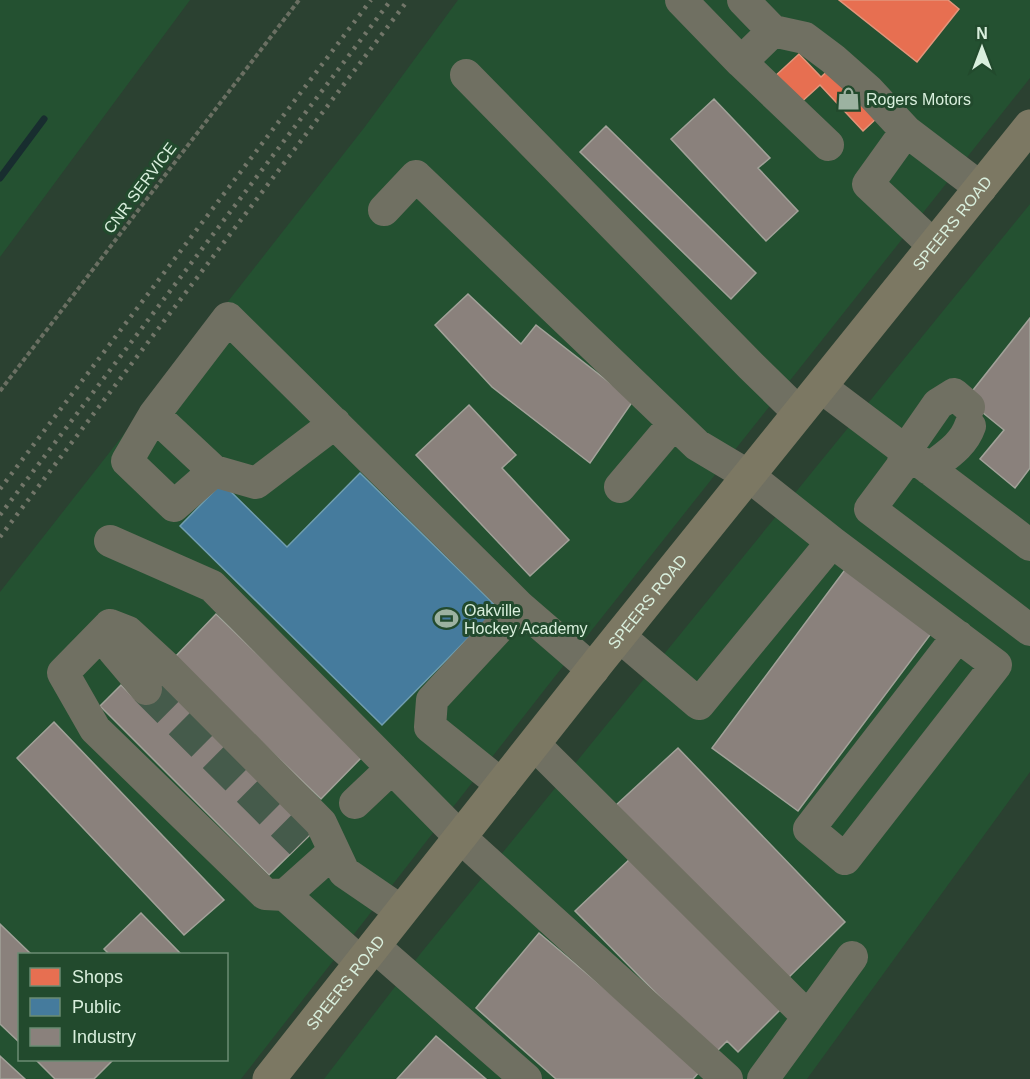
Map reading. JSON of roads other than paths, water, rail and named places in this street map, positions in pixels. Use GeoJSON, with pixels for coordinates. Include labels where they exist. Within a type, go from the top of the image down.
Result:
{"type":"FeatureCollection","features":[{"type":"Feature","properties":{"kind":"main road","name":"SPEERS ROAD"},"geometry":{"type":"LineString","coordinates":[[269,1079],[798,412],[821,387],[981,188],[1026,141]]}},
{"type":"Feature","properties":{"kind":"lane"},"geometry":{"type":"LineString","coordinates":[[681,0],[741,62],[828,145]]}},
{"type":"Feature","properties":{"kind":"lane"},"geometry":{"type":"LineString","coordinates":[[743,0],[773,31],[805,38],[824,52],[868,90],[906,131],[981,188]]}},
{"type":"Feature","properties":{"kind":"lane"},"geometry":{"type":"LineString","coordinates":[[741,62],[773,31]]}},
{"type":"Feature","properties":{"kind":"lane"},"geometry":{"type":"LineString","coordinates":[[466,75],[798,412]]}},
{"type":"Feature","properties":{"kind":"lane"},"geometry":{"type":"LineString","coordinates":[[906,131],[868,184],[934,246]]}},
{"type":"Feature","properties":{"kind":"lane"},"geometry":{"type":"LineString","coordinates":[[384,210],[416,176],[697,446],[749,476],[831,542],[958,636],[996,665],[845,859],[809,829],[958,636]]}},
{"type":"Feature","properties":{"kind":"lane"},"geometry":{"type":"LineString","coordinates":[[214,471],[174,506],[127,460],[154,415],[228,318],[519,606],[592,670]]}},
{"type":"Feature","properties":{"kind":"lane"},"geometry":{"type":"LineString","coordinates":[[821,387],[1030,545]]}},
{"type":"Feature","properties":{"kind":"lane"},"geometry":{"type":"LineString","coordinates":[[969,417],[954,394],[938,404],[918,459],[902,466],[870,508],[1030,630]]}},
{"type":"Feature","properties":{"kind":"lane"},"geometry":{"type":"LineString","coordinates":[[154,415],[214,471],[256,483],[335,423]]}},
{"type":"Feature","properties":{"kind":"lane"},"geometry":{"type":"LineString","coordinates":[[620,487],[674,423]]}},
{"type":"Feature","properties":{"kind":"lane"},"geometry":{"type":"LineString","coordinates":[[110,541],[212,586],[460,837],[727,1079]]}},
{"type":"Feature","properties":{"kind":"lane"},"geometry":{"type":"LineString","coordinates":[[619,636],[699,704],[831,542]]}},
{"type":"Feature","properties":{"kind":"lane"},"geometry":{"type":"LineString","coordinates":[[502,785],[430,727],[432,700],[519,606]]}},
{"type":"Feature","properties":{"kind":"lane"},"geometry":{"type":"LineString","coordinates":[[110,626],[112,650],[146,689]]}},
{"type":"Feature","properties":{"kind":"lane"},"geometry":{"type":"LineString","coordinates":[[110,626],[128,632],[166,667],[321,823],[318,853],[285,895]]}},
{"type":"Feature","properties":{"kind":"lane"},"geometry":{"type":"LineString","coordinates":[[110,626],[63,674],[95,729],[266,894],[285,895],[367,954],[526,1079]]}},
{"type":"Feature","properties":{"kind":"lane"},"geometry":{"type":"LineString","coordinates":[[534,744],[808,1017]]}},
{"type":"Feature","properties":{"kind":"lane"},"geometry":{"type":"LineString","coordinates":[[355,803],[392,768]]}},
{"type":"Feature","properties":{"kind":"lane"},"geometry":{"type":"LineString","coordinates":[[318,853],[401,911]]}},
{"type":"Feature","properties":{"kind":"lane"},"geometry":{"type":"LineString","coordinates":[[763,1079],[852,957]]}},
{"type":"Feature","properties":{"kind":"waterway"},"geometry":{"type":"LineString","coordinates":[[0,178],[44,119]]}},
{"type":"Feature","properties":{"kind":"tunnel"},"geometry":{"type":"LineString","coordinates":[[146,689],[301,843]]}},
{"type":"Feature","properties":{"kind":"railway"},"geometry":{"type":"LineString","coordinates":[[0,489],[371,0]]}},
{"type":"Feature","properties":{"kind":"railway"},"geometry":{"type":"LineString","coordinates":[[0,515],[391,0]]}},
{"type":"Feature","properties":{"kind":"railway"},"geometry":{"type":"LineString","coordinates":[[0,537],[408,0]]}},
{"type":"Feature","properties":{"kind":"place","name":"Rogers Motors"},"geometry":{"type":"Point","coordinates":[848,99]}},
{"type":"Feature","properties":{"kind":"place","name":"Oakville Hockey Academy"},"geometry":{"type":"Point","coordinates":[446,619]}}]}
